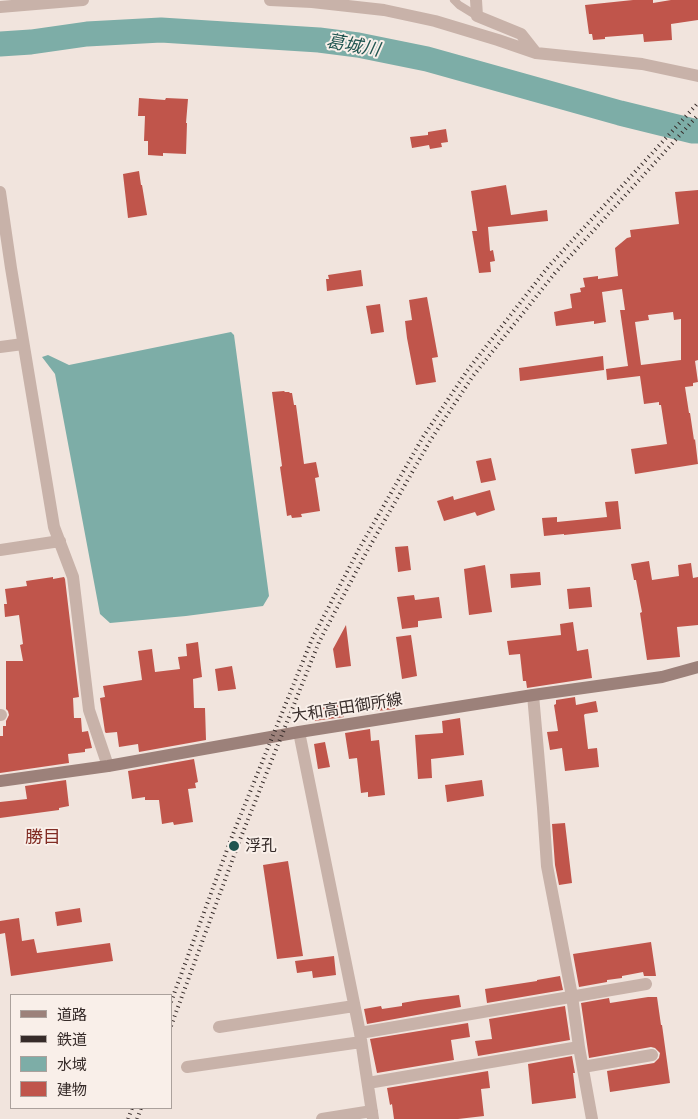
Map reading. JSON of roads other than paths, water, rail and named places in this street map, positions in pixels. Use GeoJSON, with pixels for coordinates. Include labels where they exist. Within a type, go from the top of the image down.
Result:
{"type":"FeatureCollection","features":[{"type":"Feature","properties":{"kind":"main road","name":"大和高田御所線"},"geometry":{"type":"LineString","coordinates":[[0,782],[108,766],[299,732],[662,677],[698,667]]}},
{"type":"Feature","properties":{"kind":"street"},"geometry":{"type":"LineString","coordinates":[[0,7],[25,2],[83,0]]}},
{"type":"Feature","properties":{"kind":"street"},"geometry":{"type":"LineString","coordinates":[[270,0],[312,2],[384,10],[435,21],[536,53],[642,64],[698,76]]}},
{"type":"Feature","properties":{"kind":"street"},"geometry":{"type":"LineString","coordinates":[[476,0],[477,16],[521,34],[536,53]]}},
{"type":"Feature","properties":{"kind":"street"},"geometry":{"type":"LineString","coordinates":[[0,192],[5,269],[24,344],[54,527],[73,577],[89,710],[108,766]]}},
{"type":"Feature","properties":{"kind":"street"},"geometry":{"type":"LineString","coordinates":[[0,347],[24,344]]}},
{"type":"Feature","properties":{"kind":"street"},"geometry":{"type":"LineString","coordinates":[[0,550],[60,541]]}},
{"type":"Feature","properties":{"kind":"street"},"geometry":{"type":"LineString","coordinates":[[534,695],[547,866],[572,996],[592,1119]]}},
{"type":"Feature","properties":{"kind":"street"},"geometry":{"type":"LineString","coordinates":[[299,732],[361,1038],[373,1115],[322,1119]]}},
{"type":"Feature","properties":{"kind":"street"},"geometry":{"type":"LineString","coordinates":[[187,1067],[361,1038],[572,996],[646,984]]}},
{"type":"Feature","properties":{"kind":"street"},"geometry":{"type":"LineString","coordinates":[[219,1027],[354,1006]]}},
{"type":"Feature","properties":{"kind":"street"},"geometry":{"type":"LineString","coordinates":[[368,1083],[579,1047]]}},
{"type":"Feature","properties":{"kind":"street"},"geometry":{"type":"LineString","coordinates":[[583,1068],[652,1055]]}},
{"type":"Feature","properties":{"kind":"lane"},"geometry":{"type":"LineString","coordinates":[[454,0],[477,16]]}},
{"type":"Feature","properties":{"kind":"water"},"geometry":{"type":"Polygon","coordinates":[[[231,332],[234,335],[269,596],[263,606],[110,623],[100,614],[55,374],[42,357],[48,355],[69,365],[231,332]]]}},
{"type":"Feature","properties":{"kind":"waterway","name":"葛城川"},"geometry":{"type":"LineString","coordinates":[[0,44],[31,42],[87,34],[161,30],[319,40],[358,45],[427,59],[620,113],[698,131]]}},
{"type":"Feature","properties":{"kind":"railway"},"geometry":{"type":"LineString","coordinates":[[172,999],[231,839],[312,639],[359,549],[423,437],[467,371],[548,267],[698,103]]}},
{"type":"Feature","properties":{"kind":"railway"},"geometry":{"type":"LineString","coordinates":[[172,1023],[239,842],[319,642],[366,553],[430,441],[473,376],[555,273],[698,115]]}},
{"type":"Feature","properties":{"kind":"railway"},"geometry":{"type":"LineString","coordinates":[[128,1119],[132,1109]]}},
{"type":"Feature","properties":{"kind":"railway"},"geometry":{"type":"LineString","coordinates":[[137,1119],[141,1109]]}},
{"type":"Feature","properties":{"kind":"place","name":"浮孔"},"geometry":{"type":"Point","coordinates":[234,846]}},
{"type":"Feature","properties":{"kind":"district","name":"勝目"},"geometry":{"type":"Point","coordinates":[43,838]}}]}
